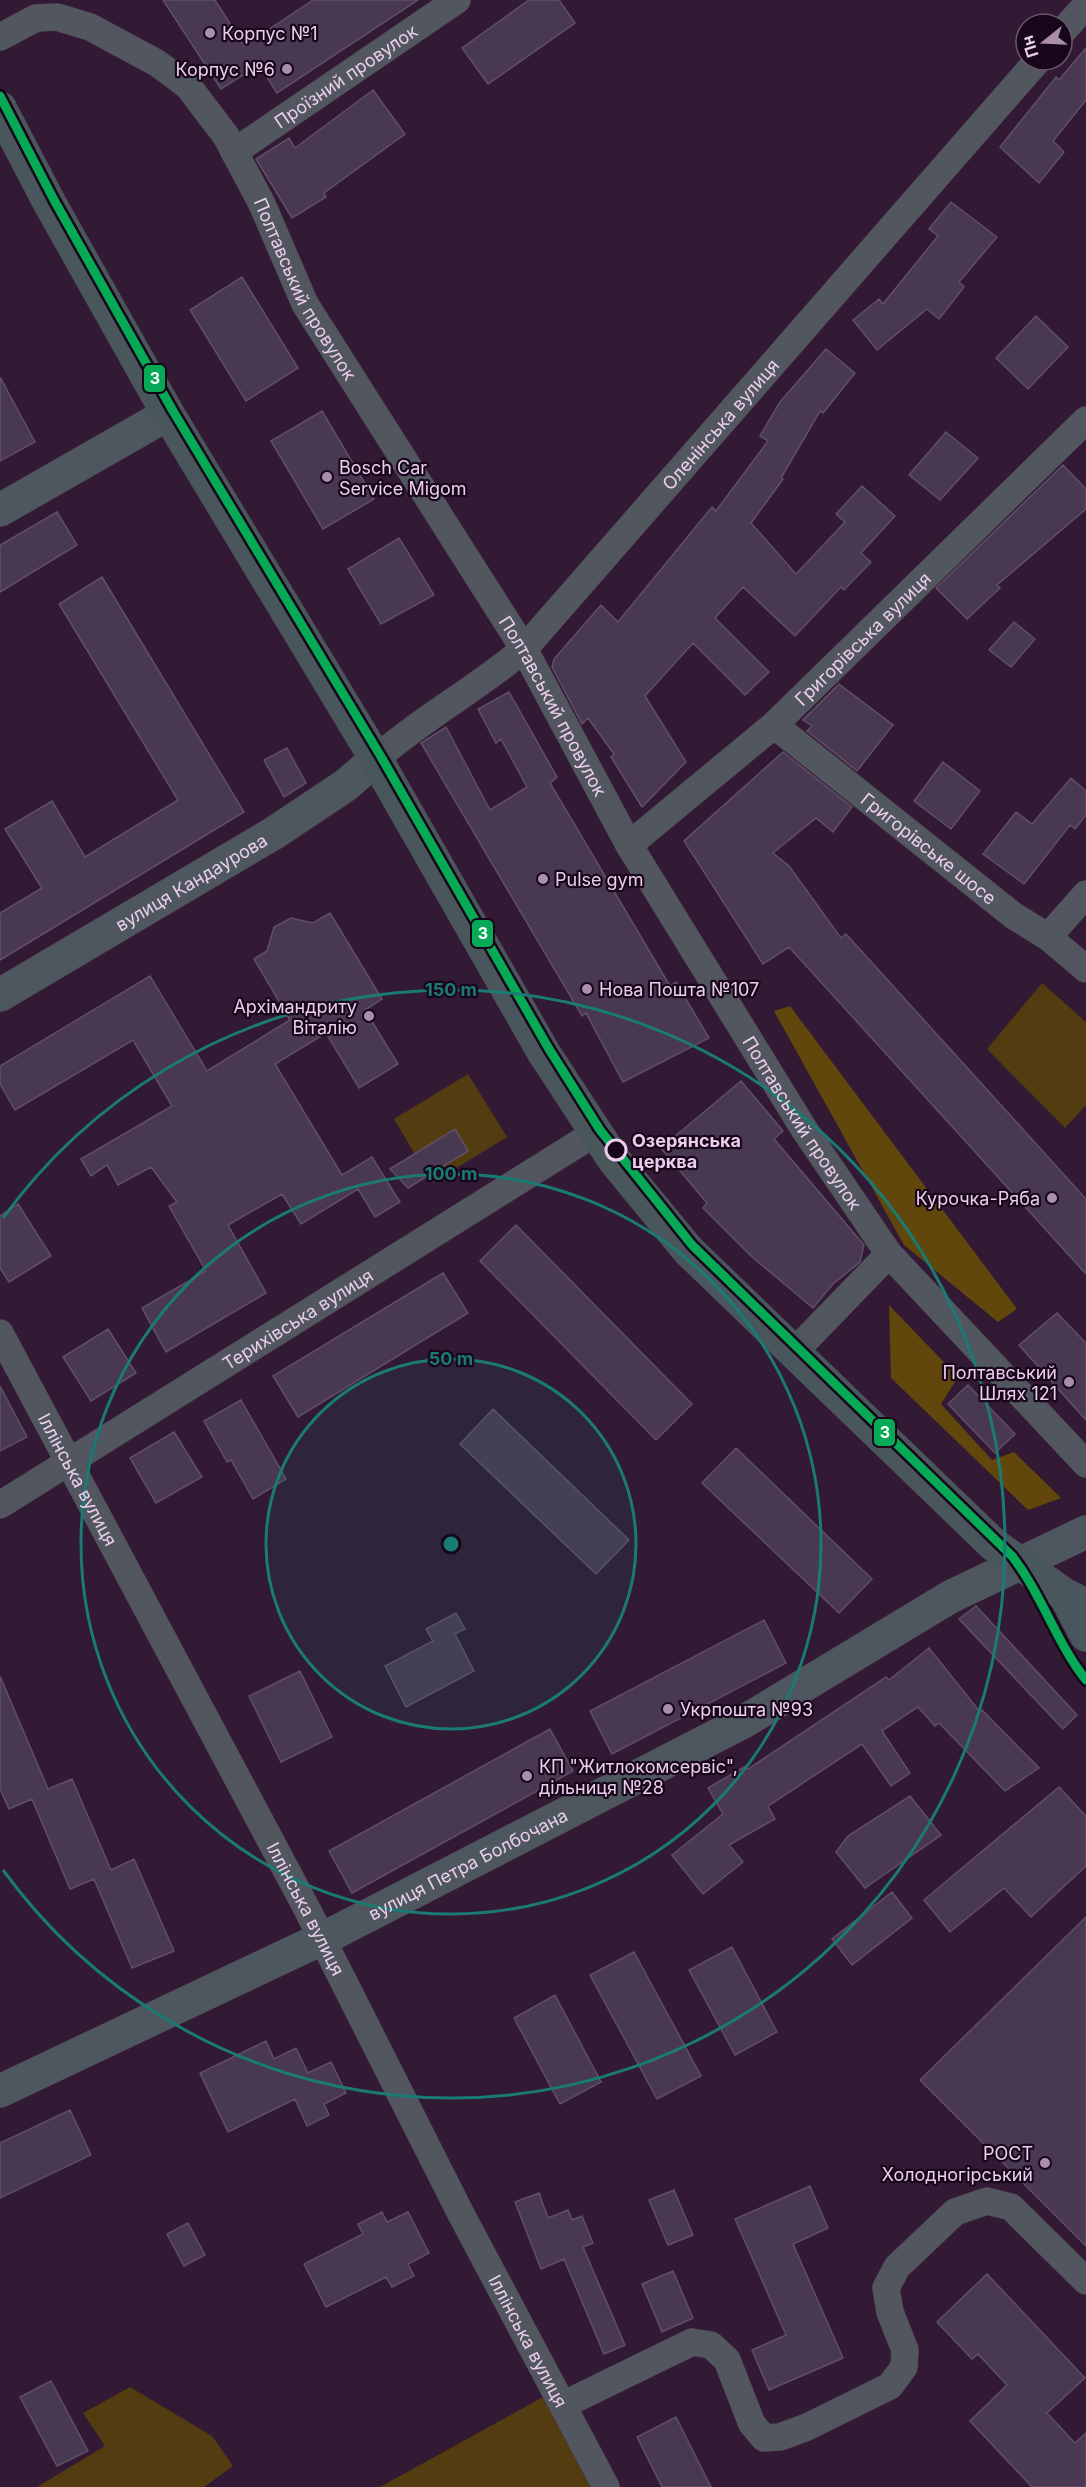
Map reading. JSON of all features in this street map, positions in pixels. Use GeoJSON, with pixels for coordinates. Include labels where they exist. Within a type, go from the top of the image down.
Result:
{"type":"FeatureCollection","features":[{"type":"Feature","properties":{"kind":"main road"},"geometry":{"type":"LineString","coordinates":[[0,108],[49,202],[168,414],[376,759],[544,1053],[595,1133],[688,1250],[794,1353],[994,1545],[1019,1564],[1076,1600],[1086,1635]]}},
{"type":"Feature","properties":{"kind":"street","name":"Проїзний провулок"},"geometry":{"type":"LineString","coordinates":[[234,152],[457,0]]}},
{"type":"Feature","properties":{"kind":"street"},"geometry":{"type":"LineString","coordinates":[[1074,18],[1086,5]]}},
{"type":"Feature","properties":{"kind":"street","name":"Полтавський провулок"},"geometry":{"type":"LineString","coordinates":[[0,37],[36,18],[57,16],[90,27],[157,63],[188,86],[226,136],[262,204],[305,304],[524,649],[629,845],[804,1129],[889,1254],[1086,1464]]}},
{"type":"Feature","properties":{"kind":"street","name":"Оленінська вулиця"},"geometry":{"type":"LineString","coordinates":[[376,759],[408,732],[489,678],[524,649],[1028,72]]}},
{"type":"Feature","properties":{"kind":"street"},"geometry":{"type":"LineString","coordinates":[[0,510],[168,414]]}},
{"type":"Feature","properties":{"kind":"street","name":"Григорівська вулиця"},"geometry":{"type":"LineString","coordinates":[[629,845],[774,725],[1086,420]]}},
{"type":"Feature","properties":{"kind":"street","name":"Григорівське шосе"},"geometry":{"type":"LineString","coordinates":[[774,725],[1014,916],[1048,937],[1086,969]]}},
{"type":"Feature","properties":{"kind":"street","name":"вулиця Кандаурова"},"geometry":{"type":"LineString","coordinates":[[0,995],[274,833],[346,785],[376,759]]}},
{"type":"Feature","properties":{"kind":"street"},"geometry":{"type":"LineString","coordinates":[[1048,937],[1086,894]]}},
{"type":"Feature","properties":{"kind":"street","name":"Терихівська вулиця"},"geometry":{"type":"LineString","coordinates":[[0,1505],[595,1133]]}},
{"type":"Feature","properties":{"kind":"street"},"geometry":{"type":"LineString","coordinates":[[794,1353],[889,1254]]}},
{"type":"Feature","properties":{"kind":"street","name":"Іллінська вулиця"},"geometry":{"type":"LineString","coordinates":[[0,1334],[322,1938],[461,2214],[606,2487]]}},
{"type":"Feature","properties":{"kind":"street","name":"вулиця Петра Болбочана"},"geometry":{"type":"LineString","coordinates":[[0,2091],[322,1938],[745,1721],[950,1597],[1086,1532]]}},
{"type":"Feature","properties":{"kind":"street"},"geometry":{"type":"LineString","coordinates":[[563,2405],[692,2343],[711,2345],[727,2360],[752,2424],[764,2438],[780,2437],[873,2396],[890,2386],[904,2367],[905,2350],[890,2312],[886,2288],[897,2267],[955,2212],[987,2201],[1011,2207],[1086,2281]]}},
{"type":"Feature","properties":{"kind":"shaded area"},"geometry":{"type":"Polygon","coordinates":[[[1042,983],[1086,1022],[1086,1105],[1065,1128],[987,1049],[1042,983]]]}},
{"type":"Feature","properties":{"kind":"shaded area"},"geometry":{"type":"Polygon","coordinates":[[[790,1006],[1017,1309],[998,1322],[904,1245],[774,1011],[790,1006]]]}},
{"type":"Feature","properties":{"kind":"shaded area"},"geometry":{"type":"Polygon","coordinates":[[[468,1074],[507,1137],[432,1183],[394,1119],[468,1074]]]}},
{"type":"Feature","properties":{"kind":"shaded area"},"geometry":{"type":"Polygon","coordinates":[[[889,1305],[958,1377],[941,1404],[992,1460],[1014,1452],[1061,1498],[1028,1510],[891,1378],[889,1305]]]}},
{"type":"Feature","properties":{"kind":"shaded area"},"geometry":{"type":"Polygon","coordinates":[[[130,2387],[212,2436],[233,2466],[204,2487],[37,2487],[105,2446],[83,2413],[130,2387]]]}},
{"type":"Feature","properties":{"kind":"shaded area"},"geometry":{"type":"Polygon","coordinates":[[[545,2396],[597,2487],[380,2487],[545,2396]]]}},
{"type":"Feature","properties":{"kind":"building","name":"Корпус №6"},"geometry":{"type":"Polygon","coordinates":[[[163,0],[215,0],[244,46],[313,0],[418,0],[277,93],[259,65],[221,89],[163,0]]]}},
{"type":"Feature","properties":{"kind":"building"},"geometry":{"type":"Polygon","coordinates":[[[529,0],[559,0],[575,23],[488,84],[462,48],[529,0]]]}},
{"type":"Feature","properties":{"kind":"building"},"geometry":{"type":"Polygon","coordinates":[[[1086,48],[1086,100],[1053,141],[1064,152],[1039,183],[1000,147],[1056,77],[1059,80],[1066,72],[1074,72],[1074,62],[1086,48]]]}},
{"type":"Feature","properties":{"kind":"building"},"geometry":{"type":"Polygon","coordinates":[[[373,90],[405,134],[324,193],[326,197],[292,218],[256,159],[289,138],[295,148],[373,90]]]}},
{"type":"Feature","properties":{"kind":"building"},"geometry":{"type":"Polygon","coordinates":[[[951,202],[997,237],[959,282],[964,287],[939,319],[927,309],[877,350],[853,320],[879,299],[883,304],[938,236],[929,229],[951,202]]]}},
{"type":"Feature","properties":{"kind":"building"},"geometry":{"type":"Polygon","coordinates":[[[242,277],[298,368],[246,401],[190,310],[242,277]]]}},
{"type":"Feature","properties":{"kind":"building"},"geometry":{"type":"Polygon","coordinates":[[[1036,316],[1068,347],[1028,389],[996,358],[1036,316]]]}},
{"type":"Feature","properties":{"kind":"building"},"geometry":{"type":"Polygon","coordinates":[[[826,349],[855,373],[823,413],[820,411],[781,478],[783,479],[751,523],[796,574],[845,522],[836,514],[862,486],[895,516],[861,553],[871,562],[844,590],[841,587],[795,636],[743,587],[715,618],[769,672],[745,695],[693,643],[645,696],[686,762],[642,807],[611,757],[614,754],[588,718],[582,724],[552,667],[554,659],[601,605],[618,622],[712,507],[716,511],[768,441],[760,436],[780,402],[826,349]]]}},
{"type":"Feature","properties":{"kind":"building"},"geometry":{"type":"Polygon","coordinates":[[[0,377],[35,442],[0,461],[0,377]]]}},
{"type":"Feature","properties":{"kind":"building","name":"Bosch Car Service Migom"},"geometry":{"type":"Polygon","coordinates":[[[322,411],[374,499],[323,529],[271,441],[322,411]]]}},
{"type":"Feature","properties":{"kind":"building"},"geometry":{"type":"Polygon","coordinates":[[[946,432],[978,458],[940,500],[909,475],[946,432]]]}},
{"type":"Feature","properties":{"kind":"building"},"geometry":{"type":"Polygon","coordinates":[[[1063,465],[1086,489],[1086,509],[997,585],[1000,588],[967,619],[936,588],[1063,465]]]}},
{"type":"Feature","properties":{"kind":"building"},"geometry":{"type":"Polygon","coordinates":[[[57,512],[77,545],[0,592],[0,545],[57,512]]]}},
{"type":"Feature","properties":{"kind":"building"},"geometry":{"type":"Polygon","coordinates":[[[399,538],[434,595],[381,624],[348,569],[399,538]]]}},
{"type":"Feature","properties":{"kind":"building"},"geometry":{"type":"Polygon","coordinates":[[[102,577],[244,812],[0,960],[0,913],[42,888],[5,829],[52,801],[85,857],[178,800],[59,604],[102,577]]]}},
{"type":"Feature","properties":{"kind":"building"},"geometry":{"type":"Polygon","coordinates":[[[1014,622],[1035,639],[1011,667],[989,650],[1014,622]]]}},
{"type":"Feature","properties":{"kind":"building"},"geometry":{"type":"Polygon","coordinates":[[[839,684],[893,725],[857,771],[807,731],[812,726],[803,720],[839,684]]]}},
{"type":"Feature","properties":{"kind":"building"},"geometry":{"type":"Polygon","coordinates":[[[509,692],[557,777],[550,783],[670,986],[676,982],[709,1038],[623,1082],[586,1013],[582,1016],[421,743],[446,727],[490,810],[527,787],[501,739],[496,743],[478,709],[509,692]]]}},
{"type":"Feature","properties":{"kind":"building"},"geometry":{"type":"Polygon","coordinates":[[[287,748],[306,783],[284,797],[264,760],[287,748]]]}},
{"type":"Feature","properties":{"kind":"building"},"geometry":{"type":"Polygon","coordinates":[[[783,752],[852,807],[833,832],[816,818],[773,853],[789,866],[841,938],[846,934],[1086,1199],[1086,1274],[789,947],[763,964],[684,841],[783,752]]]}},
{"type":"Feature","properties":{"kind":"building"},"geometry":{"type":"Polygon","coordinates":[[[943,762],[980,791],[951,829],[914,801],[943,762]]]}},
{"type":"Feature","properties":{"kind":"building"},"geometry":{"type":"Polygon","coordinates":[[[1071,778],[1086,791],[1086,815],[1075,829],[1070,825],[1024,884],[983,854],[1016,812],[1032,824],[1071,778]]]}},
{"type":"Feature","properties":{"kind":"building"},"geometry":{"type":"Polygon","coordinates":[[[330,913],[382,999],[365,1010],[398,1064],[359,1088],[326,1033],[275,1064],[342,1175],[372,1157],[400,1202],[375,1217],[358,1189],[301,1224],[282,1194],[228,1225],[266,1293],[166,1352],[142,1308],[206,1271],[169,1206],[177,1202],[151,1167],[118,1185],[107,1165],[91,1176],[81,1159],[172,1106],[133,1040],[15,1110],[0,1084],[0,1066],[150,976],[207,1071],[290,1020],[254,959],[267,951],[274,927],[291,918],[313,923],[330,913]]]}},
{"type":"Feature","properties":{"kind":"building"},"geometry":{"type":"Polygon","coordinates":[[[741,1081],[783,1131],[774,1139],[864,1245],[860,1262],[833,1284],[813,1308],[751,1256],[703,1208],[707,1203],[661,1148],[741,1081]]]}},
{"type":"Feature","properties":{"kind":"building"},"geometry":{"type":"Polygon","coordinates":[[[455,1129],[468,1151],[408,1188],[390,1169],[455,1129]]]}},
{"type":"Feature","properties":{"kind":"building"},"geometry":{"type":"Polygon","coordinates":[[[18,1204],[51,1256],[9,1282],[0,1268],[0,1216],[18,1204]]]}},
{"type":"Feature","properties":{"kind":"building"},"geometry":{"type":"Polygon","coordinates":[[[516,1225],[692,1404],[656,1440],[480,1261],[516,1225]]]}},
{"type":"Feature","properties":{"kind":"building"},"geometry":{"type":"Polygon","coordinates":[[[443,1273],[468,1313],[298,1417],[273,1376],[443,1273]]]}},
{"type":"Feature","properties":{"kind":"building","name":"Полтавський Шлях 121"},"geometry":{"type":"Polygon","coordinates":[[[1057,1313],[1086,1343],[1086,1420],[1019,1345],[1057,1313]]]}},
{"type":"Feature","properties":{"kind":"building"},"geometry":{"type":"Polygon","coordinates":[[[108,1329],[136,1373],[91,1401],[63,1357],[108,1329]]]}},
{"type":"Feature","properties":{"kind":"building"},"geometry":{"type":"Polygon","coordinates":[[[968,1385],[1015,1434],[995,1453],[948,1404],[968,1385]]]}},
{"type":"Feature","properties":{"kind":"building"},"geometry":{"type":"Polygon","coordinates":[[[0,1386],[27,1437],[0,1451],[0,1386]]]}},
{"type":"Feature","properties":{"kind":"building"},"geometry":{"type":"Polygon","coordinates":[[[241,1400],[286,1479],[253,1499],[231,1460],[227,1462],[204,1421],[241,1400]]]}},
{"type":"Feature","properties":{"kind":"building"},"geometry":{"type":"Polygon","coordinates":[[[493,1409],[629,1540],[596,1574],[460,1444],[493,1409]]]}},
{"type":"Feature","properties":{"kind":"building"},"geometry":{"type":"Polygon","coordinates":[[[174,1432],[202,1477],[156,1503],[130,1458],[174,1432]]]}},
{"type":"Feature","properties":{"kind":"building"},"geometry":{"type":"Polygon","coordinates":[[[736,1448],[872,1579],[839,1613],[702,1483],[736,1448]]]}},
{"type":"Feature","properties":{"kind":"building"},"geometry":{"type":"Polygon","coordinates":[[[976,1606],[1077,1715],[1063,1729],[959,1619],[976,1606]]]}},
{"type":"Feature","properties":{"kind":"building"},"geometry":{"type":"Polygon","coordinates":[[[456,1613],[465,1629],[455,1634],[474,1671],[406,1707],[385,1666],[433,1641],[426,1629],[456,1613]]]}},
{"type":"Feature","properties":{"kind":"building"},"geometry":{"type":"Polygon","coordinates":[[[764,1620],[786,1663],[612,1754],[590,1711],[764,1620]]]}},
{"type":"Feature","properties":{"kind":"building"},"geometry":{"type":"Polygon","coordinates":[[[929,1648],[980,1712],[982,1710],[1039,1768],[1005,1791],[939,1723],[935,1726],[918,1707],[882,1731],[910,1773],[891,1786],[862,1744],[768,1806],[775,1819],[729,1845],[743,1862],[703,1894],[672,1855],[723,1814],[708,1788],[746,1766],[748,1769],[886,1677],[889,1680],[929,1648]]]}},
{"type":"Feature","properties":{"kind":"building"},"geometry":{"type":"Polygon","coordinates":[[[300,1671],[332,1737],[281,1762],[249,1696],[300,1671]]]}},
{"type":"Feature","properties":{"kind":"building"},"geometry":{"type":"Polygon","coordinates":[[[0,1676],[48,1789],[72,1779],[111,1870],[134,1859],[174,1951],[132,1968],[94,1879],[70,1889],[32,1799],[9,1809],[0,1789],[0,1676]]]}},
{"type":"Feature","properties":{"kind":"building"},"geometry":{"type":"Polygon","coordinates":[[[550,1729],[573,1771],[352,1893],[329,1851],[550,1729]]]}},
{"type":"Feature","properties":{"kind":"building"},"geometry":{"type":"Polygon","coordinates":[[[1059,1787],[1086,1816],[1086,1866],[1031,1917],[1004,1888],[950,1932],[924,1900],[1059,1787]]]}},
{"type":"Feature","properties":{"kind":"building"},"geometry":{"type":"Polygon","coordinates":[[[910,1796],[941,1835],[865,1888],[836,1852],[848,1836],[910,1796]]]}},
{"type":"Feature","properties":{"kind":"building"},"geometry":{"type":"Polygon","coordinates":[[[892,1892],[912,1918],[852,1965],[832,1939],[892,1892]]]}},
{"type":"Feature","properties":{"kind":"building","name":"РОСТ Холодногірський"},"geometry":{"type":"Polygon","coordinates":[[[1086,1917],[1086,2246],[920,2080],[1086,1917]]]}},
{"type":"Feature","properties":{"kind":"building"},"geometry":{"type":"Polygon","coordinates":[[[732,1947],[777,2032],[735,2055],[689,1970],[732,1947]]]}},
{"type":"Feature","properties":{"kind":"building"},"geometry":{"type":"Polygon","coordinates":[[[634,1952],[701,2076],[657,2099],[590,1975],[634,1952]]]}},
{"type":"Feature","properties":{"kind":"building"},"geometry":{"type":"Polygon","coordinates":[[[555,1995],[601,2082],[560,2104],[514,2018],[555,1995]]]}},
{"type":"Feature","properties":{"kind":"building"},"geometry":{"type":"Polygon","coordinates":[[[266,2041],[274,2059],[296,2048],[308,2073],[331,2062],[346,2093],[324,2104],[329,2115],[307,2126],[295,2099],[228,2132],[200,2073],[266,2041]]]}},
{"type":"Feature","properties":{"kind":"building"},"geometry":{"type":"Polygon","coordinates":[[[70,2110],[91,2155],[0,2198],[0,2143],[70,2110]]]}},
{"type":"Feature","properties":{"kind":"building"},"geometry":{"type":"Polygon","coordinates":[[[810,2186],[828,2228],[793,2244],[843,2358],[769,2390],[752,2350],[786,2335],[735,2219],[810,2186]]]}},
{"type":"Feature","properties":{"kind":"building"},"geometry":{"type":"Polygon","coordinates":[[[674,2190],[693,2235],[668,2245],[649,2200],[674,2190]]]}},
{"type":"Feature","properties":{"kind":"building"},"geometry":{"type":"Polygon","coordinates":[[[539,2193],[548,2218],[568,2210],[572,2220],[582,2216],[593,2243],[583,2247],[625,2345],[604,2354],[564,2259],[541,2269],[515,2202],[539,2193]]]}},
{"type":"Feature","properties":{"kind":"building"},"geometry":{"type":"Polygon","coordinates":[[[382,2212],[387,2222],[408,2212],[429,2253],[408,2264],[414,2276],[392,2287],[386,2277],[326,2307],[304,2264],[363,2234],[358,2224],[382,2212]]]}},
{"type":"Feature","properties":{"kind":"building"},"geometry":{"type":"Polygon","coordinates":[[[188,2223],[205,2255],[184,2266],[167,2234],[188,2223]]]}},
{"type":"Feature","properties":{"kind":"building"},"geometry":{"type":"Polygon","coordinates":[[[673,2271],[693,2318],[662,2332],[642,2284],[673,2271]]]}},
{"type":"Feature","properties":{"kind":"building"},"geometry":{"type":"Polygon","coordinates":[[[987,2274],[1085,2378],[1047,2413],[1075,2443],[1086,2433],[1086,2487],[1032,2487],[970,2421],[1007,2385],[978,2354],[972,2359],[937,2322],[987,2274]]]}},
{"type":"Feature","properties":{"kind":"building"},"geometry":{"type":"Polygon","coordinates":[[[51,2381],[88,2451],[57,2466],[20,2397],[51,2381]]]}},
{"type":"Feature","properties":{"kind":"building"},"geometry":{"type":"Polygon","coordinates":[[[676,2417],[711,2487],[662,2487],[637,2437],[676,2417]]]}},
{"type":"Feature","properties":{"kind":"transit line","name":"3"},"geometry":{"type":"LineString","coordinates":[[0,96],[54,200],[173,411],[380,755],[549,1049],[600,1130],[692,1245],[1012,1556],[1032,1586],[1066,1650],[1086,1680]]}},
{"type":"Feature","properties":{"kind":"place","name":"Корпус №1"},"geometry":{"type":"Point","coordinates":[210,33]}},
{"type":"Feature","properties":{"kind":"place","name":"Корпус №6"},"geometry":{"type":"Point","coordinates":[287,69]}},
{"type":"Feature","properties":{"kind":"place","name":"Bosch Car Service Migom"},"geometry":{"type":"Point","coordinates":[327,477]}},
{"type":"Feature","properties":{"kind":"place","name":"Pulse gym"},"geometry":{"type":"Point","coordinates":[543,879]}},
{"type":"Feature","properties":{"kind":"place","name":"Нова Пошта №107"},"geometry":{"type":"Point","coordinates":[587,989]}},
{"type":"Feature","properties":{"kind":"place","name":"Архімандриту Віталію"},"geometry":{"type":"Point","coordinates":[369,1016]}},
{"type":"Feature","properties":{"kind":"place","name":"Озерянська церква"},"geometry":{"type":"Point","coordinates":[616,1150]}},
{"type":"Feature","properties":{"kind":"place","name":"Курочка-Ряба"},"geometry":{"type":"Point","coordinates":[1052,1198]}},
{"type":"Feature","properties":{"kind":"place","name":"Полтавський Шлях 121"},"geometry":{"type":"Point","coordinates":[1069,1382]}},
{"type":"Feature","properties":{"kind":"place","name":"Укрпошта №93"},"geometry":{"type":"Point","coordinates":[668,1709]}},
{"type":"Feature","properties":{"kind":"place","name":"КП \"Житлокомсервіс\", дільниця №28"},"geometry":{"type":"Point","coordinates":[527,1776]}},
{"type":"Feature","properties":{"kind":"place","name":"РОСТ Холодногірський"},"geometry":{"type":"Point","coordinates":[1045,2163]}}]}
